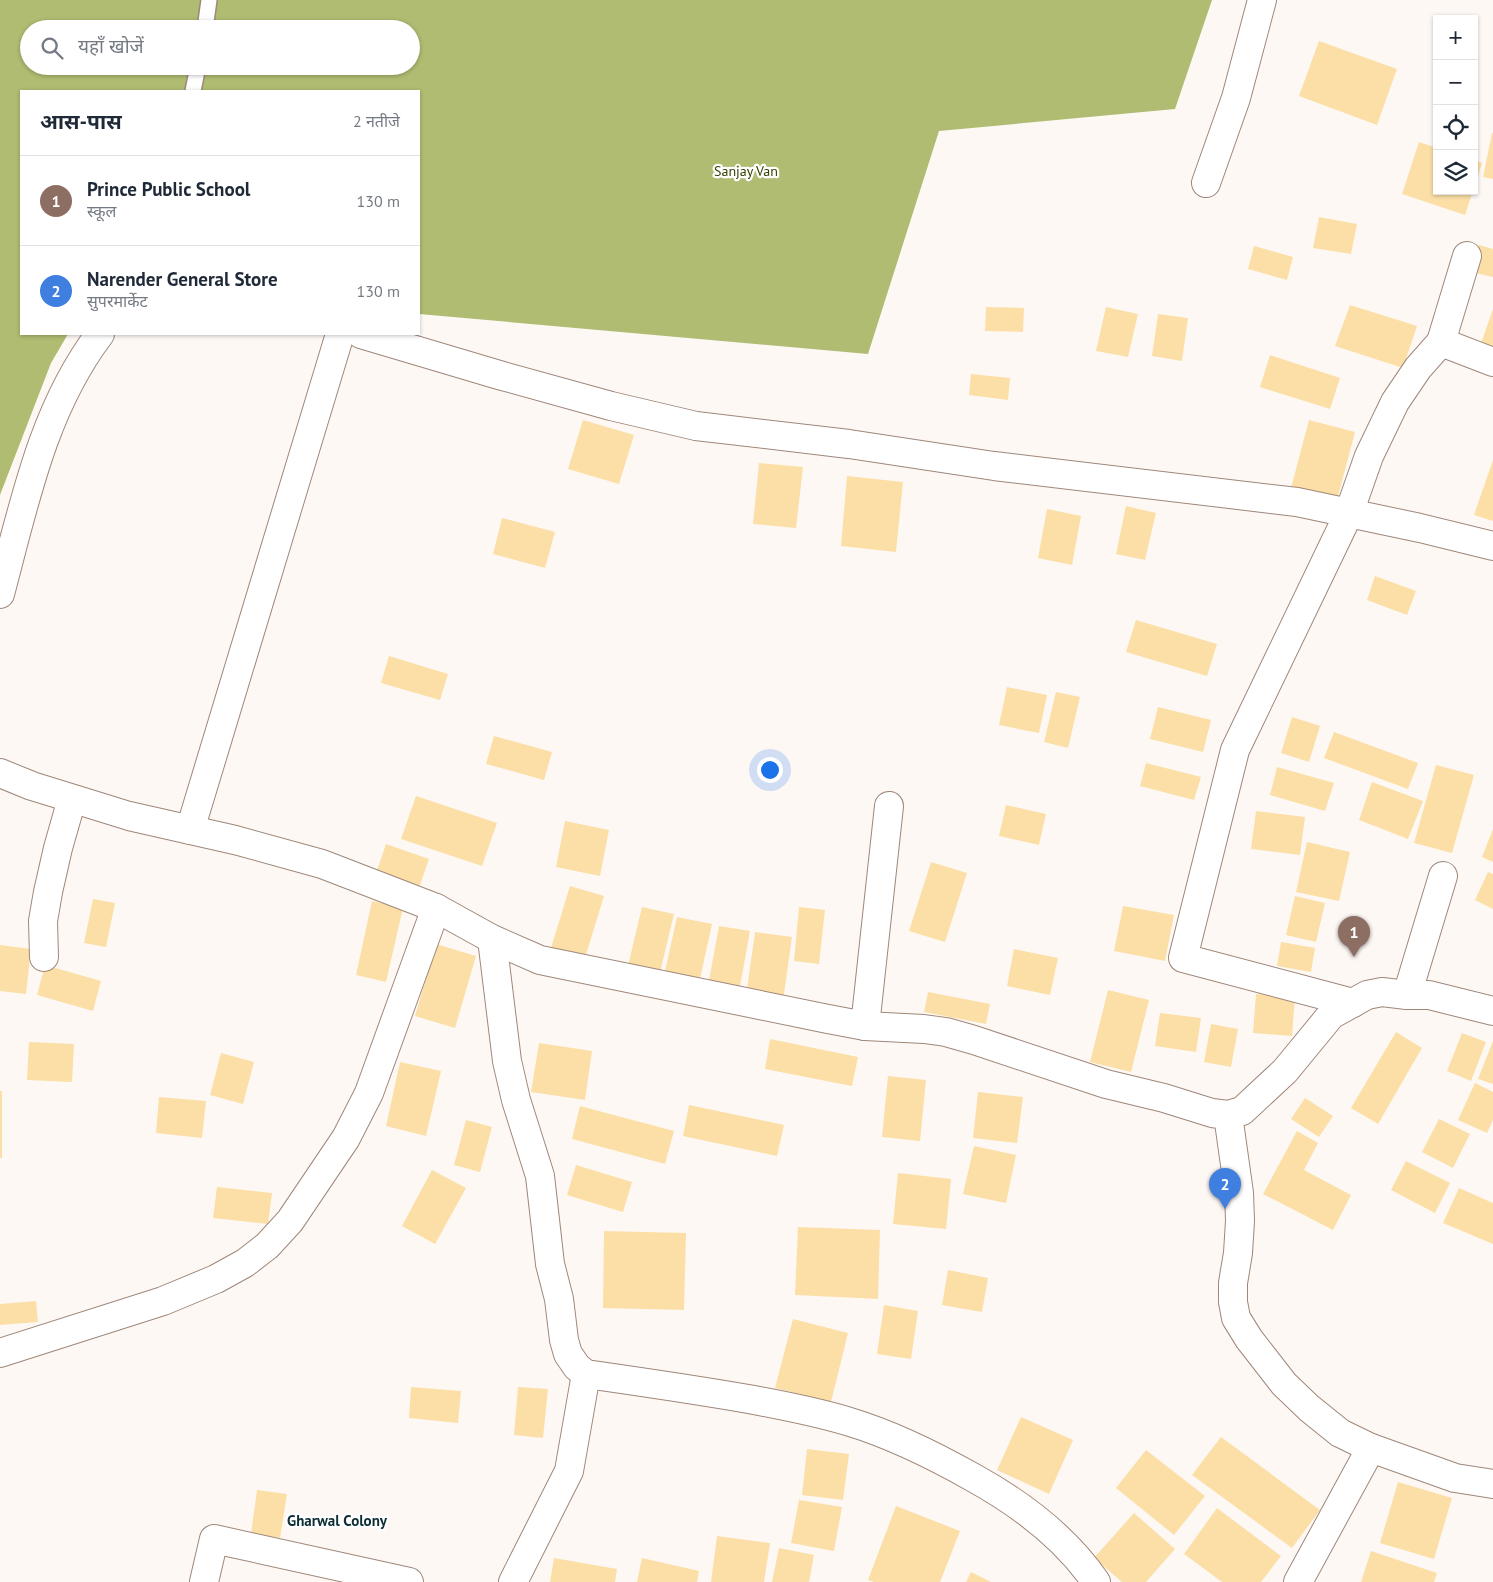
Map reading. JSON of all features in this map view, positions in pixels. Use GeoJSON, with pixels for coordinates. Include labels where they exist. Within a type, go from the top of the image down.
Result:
{"type":"FeatureCollection","features":[{"type":"Feature","properties":{"kind":"street"},"geometry":{"type":"LineString","coordinates":[[1206,183],[1236,98],[1262,0]]}},
{"type":"Feature","properties":{"kind":"street"},"geometry":{"type":"LineString","coordinates":[[1353,1003],[1183,958],[1235,750],[1349,513],[1369,456],[1394,402],[1418,368],[1441,342],[1466,256]]}},
{"type":"Feature","properties":{"kind":"street"},"geometry":{"type":"LineString","coordinates":[[0,594],[35,464],[64,392],[84,355],[99,335]]}},
{"type":"Feature","properties":{"kind":"street"},"geometry":{"type":"LineString","coordinates":[[190,830],[340,335]]}},
{"type":"Feature","properties":{"kind":"street"},"geometry":{"type":"LineString","coordinates":[[364,335],[611,406],[696,426],[849,444],[994,466],[1297,502],[1493,546]]}},
{"type":"Feature","properties":{"kind":"street"},"geometry":{"type":"LineString","coordinates":[[1441,342],[1493,362]]}},
{"type":"Feature","properties":{"kind":"street"},"geometry":{"type":"LineString","coordinates":[[0,773],[32,786],[129,816],[235,840],[322,864],[436,908],[492,939],[540,960],[865,1026],[946,1032],[1106,1084],[1164,1098],[1212,1113],[1228,1115],[1242,1111],[1285,1072],[1331,1016],[1367,995],[1382,992],[1429,995],[1493,1011]]}},
{"type":"Feature","properties":{"kind":"street"},"geometry":{"type":"LineString","coordinates":[[44,957],[43,922],[48,892],[72,799]]}},
{"type":"Feature","properties":{"kind":"street"},"geometry":{"type":"LineString","coordinates":[[865,1026],[889,806]]}},
{"type":"Feature","properties":{"kind":"street"},"geometry":{"type":"LineString","coordinates":[[1407,995],[1444,876]]}},
{"type":"Feature","properties":{"kind":"street"},"geometry":{"type":"LineString","coordinates":[[0,1352],[163,1301],[216,1279],[245,1263],[268,1246],[290,1222],[315,1186],[346,1138],[369,1093],[436,908]]}},
{"type":"Feature","properties":{"kind":"street"},"geometry":{"type":"LineString","coordinates":[[492,939],[507,1061],[516,1100],[540,1176],[550,1264],[559,1299],[564,1340],[568,1354],[577,1367],[586,1374],[707,1392],[804,1410],[851,1422],[892,1438],[948,1463],[1003,1494],[1044,1524],[1096,1582]]}},
{"type":"Feature","properties":{"kind":"street"},"geometry":{"type":"LineString","coordinates":[[1228,1115],[1240,1193],[1240,1229],[1233,1283],[1233,1302],[1236,1318],[1249,1339],[1284,1384],[1309,1408],[1340,1433],[1370,1448],[1456,1478],[1493,1484]]}},
{"type":"Feature","properties":{"kind":"street"},"geometry":{"type":"LineString","coordinates":[[513,1582],[569,1471],[586,1374]]}},
{"type":"Feature","properties":{"kind":"street"},"geometry":{"type":"LineString","coordinates":[[1298,1582],[1370,1448]]}},
{"type":"Feature","properties":{"kind":"street"},"geometry":{"type":"LineString","coordinates":[[204,1582],[214,1539],[410,1582]]}},
{"type":"Feature","properties":{"kind":"lane"},"geometry":{"type":"LineString","coordinates":[[206,20],[209,0]]}},
{"type":"Feature","properties":{"kind":"lane"},"geometry":{"type":"LineString","coordinates":[[193,90],[196,75]]}},
{"type":"Feature","properties":{"kind":"green space","name":"Sanjay Van"},"geometry":{"type":"Polygon","coordinates":[[[0,0],[1212,0],[1175,109],[939,131],[868,354],[420,314],[420,90],[20,90],[20,335],[67,335],[51,363],[0,495],[0,0]]]}},
{"type":"Feature","properties":{"kind":"building"},"geometry":{"type":"Polygon","coordinates":[[[1319,41],[1397,69],[1377,125],[1299,96],[1319,41]]]}},
{"type":"Feature","properties":{"kind":"building"},"geometry":{"type":"Polygon","coordinates":[[[1493,133],[1493,179],[1483,177],[1493,133]]]}},
{"type":"Feature","properties":{"kind":"building"},"geometry":{"type":"Polygon","coordinates":[[[1419,142],[1433,147],[1433,195],[1472,195],[1465,215],[1402,194],[1419,142]]]}},
{"type":"Feature","properties":{"kind":"building"},"geometry":{"type":"Polygon","coordinates":[[[1478,162],[1482,163],[1478,176],[1478,162]]]}},
{"type":"Feature","properties":{"kind":"building"},"geometry":{"type":"Polygon","coordinates":[[[1319,217],[1357,224],[1351,254],[1313,248],[1319,217]]]}},
{"type":"Feature","properties":{"kind":"building"},"geometry":{"type":"Polygon","coordinates":[[[1479,245],[1493,249],[1493,277],[1472,272],[1479,245]]]}},
{"type":"Feature","properties":{"kind":"building"},"geometry":{"type":"Polygon","coordinates":[[[1254,246],[1293,257],[1287,280],[1248,269],[1254,246]]]}},
{"type":"Feature","properties":{"kind":"building"},"geometry":{"type":"Polygon","coordinates":[[[1350,305],[1417,326],[1403,368],[1335,346],[1350,305]]]}},
{"type":"Feature","properties":{"kind":"building"},"geometry":{"type":"Polygon","coordinates":[[[986,307],[1024,308],[1023,332],[985,331],[986,307]]]}},
{"type":"Feature","properties":{"kind":"building"},"geometry":{"type":"Polygon","coordinates":[[[1106,307],[1138,314],[1128,357],[1096,351],[1106,307]]]}},
{"type":"Feature","properties":{"kind":"building"},"geometry":{"type":"Polygon","coordinates":[[[1493,309],[1493,350],[1480,346],[1493,309]]]}},
{"type":"Feature","properties":{"kind":"building"},"geometry":{"type":"Polygon","coordinates":[[[1158,314],[1188,318],[1182,361],[1152,356],[1158,314]]]}},
{"type":"Feature","properties":{"kind":"building"},"geometry":{"type":"Polygon","coordinates":[[[1270,355],[1340,378],[1330,409],[1260,387],[1270,355]]]}},
{"type":"Feature","properties":{"kind":"building"},"geometry":{"type":"Polygon","coordinates":[[[971,374],[1010,378],[1008,400],[969,395],[971,374]]]}},
{"type":"Feature","properties":{"kind":"building"},"geometry":{"type":"Polygon","coordinates":[[[583,420],[634,435],[619,484],[568,469],[583,420]]]}},
{"type":"Feature","properties":{"kind":"building"},"geometry":{"type":"Polygon","coordinates":[[[1309,420],[1355,432],[1337,500],[1291,488],[1309,420]]]}},
{"type":"Feature","properties":{"kind":"building"},"geometry":{"type":"Polygon","coordinates":[[[1493,460],[1493,521],[1474,515],[1493,460]]]}},
{"type":"Feature","properties":{"kind":"building"},"geometry":{"type":"Polygon","coordinates":[[[759,463],[803,467],[796,528],[753,524],[759,463]]]}},
{"type":"Feature","properties":{"kind":"building"},"geometry":{"type":"Polygon","coordinates":[[[847,476],[903,482],[896,552],[841,546],[847,476]]]}},
{"type":"Feature","properties":{"kind":"building"},"geometry":{"type":"Polygon","coordinates":[[[1126,506],[1156,513],[1145,560],[1116,554],[1126,506]]]}},
{"type":"Feature","properties":{"kind":"building"},"geometry":{"type":"Polygon","coordinates":[[[1047,509],[1081,516],[1072,565],[1038,558],[1047,509]]]}},
{"type":"Feature","properties":{"kind":"building"},"geometry":{"type":"Polygon","coordinates":[[[502,518],[555,532],[545,568],[493,554],[502,518]]]}},
{"type":"Feature","properties":{"kind":"building"},"geometry":{"type":"Polygon","coordinates":[[[1375,576],[1416,591],[1407,615],[1367,600],[1375,576]]]}},
{"type":"Feature","properties":{"kind":"building"},"geometry":{"type":"Polygon","coordinates":[[[1136,620],[1217,644],[1207,676],[1126,652],[1136,620]]]}},
{"type":"Feature","properties":{"kind":"building"},"geometry":{"type":"Polygon","coordinates":[[[389,656],[448,674],[440,700],[381,683],[389,656]]]}},
{"type":"Feature","properties":{"kind":"building"},"geometry":{"type":"Polygon","coordinates":[[[1007,687],[1047,695],[1039,733],[999,725],[1007,687]]]}},
{"type":"Feature","properties":{"kind":"building"},"geometry":{"type":"Polygon","coordinates":[[[1056,692],[1080,697],[1068,748],[1044,742],[1056,692]]]}},
{"type":"Feature","properties":{"kind":"building"},"geometry":{"type":"Polygon","coordinates":[[[1158,707],[1211,720],[1203,752],[1150,739],[1158,707]]]}},
{"type":"Feature","properties":{"kind":"building"},"geometry":{"type":"Polygon","coordinates":[[[1292,717],[1320,726],[1309,762],[1281,753],[1292,717]]]}},
{"type":"Feature","properties":{"kind":"building"},"geometry":{"type":"Polygon","coordinates":[[[1334,732],[1418,763],[1408,789],[1324,758],[1334,732]]]}},
{"type":"Feature","properties":{"kind":"building"},"geometry":{"type":"Polygon","coordinates":[[[494,736],[552,752],[544,780],[486,764],[494,736]]]}},
{"type":"Feature","properties":{"kind":"building"},"geometry":{"type":"Polygon","coordinates":[[[1146,763],[1201,777],[1194,800],[1140,786],[1146,763]]]}},
{"type":"Feature","properties":{"kind":"building"},"geometry":{"type":"Polygon","coordinates":[[[1436,765],[1474,775],[1452,853],[1414,843],[1436,765]]]}},
{"type":"Feature","properties":{"kind":"building"},"geometry":{"type":"Polygon","coordinates":[[[1277,767],[1334,783],[1325,811],[1270,795],[1277,767]]]}},
{"type":"Feature","properties":{"kind":"building"},"geometry":{"type":"Polygon","coordinates":[[[1372,782],[1423,801],[1408,839],[1359,820],[1372,782]]]}},
{"type":"Feature","properties":{"kind":"building"},"geometry":{"type":"Polygon","coordinates":[[[416,796],[497,823],[482,866],[401,839],[416,796]]]}},
{"type":"Feature","properties":{"kind":"building"},"geometry":{"type":"Polygon","coordinates":[[[1006,805],[1046,814],[1039,845],[999,836],[1006,805]]]}},
{"type":"Feature","properties":{"kind":"building"},"geometry":{"type":"Polygon","coordinates":[[[1256,811],[1305,817],[1300,855],[1251,849],[1256,811]]]}},
{"type":"Feature","properties":{"kind":"building"},"geometry":{"type":"Polygon","coordinates":[[[565,821],[609,830],[600,876],[556,867],[565,821]]]}},
{"type":"Feature","properties":{"kind":"building"},"geometry":{"type":"Polygon","coordinates":[[[1493,829],[1493,862],[1482,857],[1493,829]]]}},
{"type":"Feature","properties":{"kind":"building"},"geometry":{"type":"Polygon","coordinates":[[[1307,842],[1350,852],[1339,901],[1296,892],[1307,842]]]}},
{"type":"Feature","properties":{"kind":"building"},"geometry":{"type":"Polygon","coordinates":[[[386,844],[429,859],[418,891],[375,876],[386,844]]]}},
{"type":"Feature","properties":{"kind":"building"},"geometry":{"type":"Polygon","coordinates":[[[931,862],[967,873],[945,942],[909,931],[931,862]]]}},
{"type":"Feature","properties":{"kind":"building"},"geometry":{"type":"Polygon","coordinates":[[[1488,872],[1493,874],[1493,909],[1475,900],[1488,872]]]}},
{"type":"Feature","properties":{"kind":"building"},"geometry":{"type":"Polygon","coordinates":[[[570,886],[604,896],[585,958],[551,948],[570,886]]]}},
{"type":"Feature","properties":{"kind":"building"},"geometry":{"type":"Polygon","coordinates":[[[1295,896],[1325,903],[1316,942],[1286,935],[1295,896]]]}},
{"type":"Feature","properties":{"kind":"building"},"geometry":{"type":"Polygon","coordinates":[[[93,899],[115,903],[106,947],[84,943],[93,899]]]}},
{"type":"Feature","properties":{"kind":"building"},"geometry":{"type":"Polygon","coordinates":[[[372,901],[403,908],[386,982],[356,975],[372,901]]]}},
{"type":"Feature","properties":{"kind":"building"},"geometry":{"type":"Polygon","coordinates":[[[1123,906],[1174,915],[1165,961],[1114,951],[1123,906]]]}},
{"type":"Feature","properties":{"kind":"building"},"geometry":{"type":"Polygon","coordinates":[[[642,907],[674,914],[659,977],[627,970],[642,907]]]}},
{"type":"Feature","properties":{"kind":"building"},"geometry":{"type":"Polygon","coordinates":[[[799,907],[825,910],[819,964],[794,961],[799,907]]]}},
{"type":"Feature","properties":{"kind":"building"},"geometry":{"type":"Polygon","coordinates":[[[677,917],[712,924],[698,988],[663,980],[677,917]]]}},
{"type":"Feature","properties":{"kind":"building"},"geometry":{"type":"Polygon","coordinates":[[[719,926],[750,931],[739,992],[708,986],[719,926]]]}},
{"type":"Feature","properties":{"kind":"building"},"geometry":{"type":"Polygon","coordinates":[[[755,932],[792,937],[783,1001],[746,996],[755,932]]]}},
{"type":"Feature","properties":{"kind":"building"},"geometry":{"type":"Polygon","coordinates":[[[1281,942],[1315,948],[1311,972],[1277,966],[1281,942]]]}},
{"type":"Feature","properties":{"kind":"building"},"geometry":{"type":"Polygon","coordinates":[[[436,944],[476,956],[455,1028],[415,1016],[436,944]]]}},
{"type":"Feature","properties":{"kind":"building"},"geometry":{"type":"Polygon","coordinates":[[[0,945],[31,949],[26,994],[0,991],[0,945]]]}},
{"type":"Feature","properties":{"kind":"building"},"geometry":{"type":"Polygon","coordinates":[[[1014,949],[1058,958],[1050,995],[1007,986],[1014,949]]]}},
{"type":"Feature","properties":{"kind":"building"},"geometry":{"type":"Polygon","coordinates":[[[45,965],[101,981],[93,1011],[37,995],[45,965]]]}},
{"type":"Feature","properties":{"kind":"building"},"geometry":{"type":"Polygon","coordinates":[[[1108,990],[1149,1000],[1131,1072],[1090,1062],[1108,990]]]}},
{"type":"Feature","properties":{"kind":"building"},"geometry":{"type":"Polygon","coordinates":[[[928,992],[990,1004],[986,1024],[924,1012],[928,992]]]}},
{"type":"Feature","properties":{"kind":"building"},"geometry":{"type":"Polygon","coordinates":[[[1256,994],[1295,996],[1292,1036],[1253,1033],[1256,994]]]}},
{"type":"Feature","properties":{"kind":"building"},"geometry":{"type":"Polygon","coordinates":[[[1160,1013],[1201,1018],[1196,1052],[1155,1046],[1160,1013]]]}},
{"type":"Feature","properties":{"kind":"building"},"geometry":{"type":"Polygon","coordinates":[[[1211,1024],[1238,1029],[1231,1067],[1204,1062],[1211,1024]]]}},
{"type":"Feature","properties":{"kind":"building"},"geometry":{"type":"Polygon","coordinates":[[[1396,1032],[1422,1048],[1378,1124],[1351,1108],[1396,1032]]]}},
{"type":"Feature","properties":{"kind":"building"},"geometry":{"type":"Polygon","coordinates":[[[1462,1033],[1486,1042],[1471,1081],[1447,1071],[1462,1033]]]}},
{"type":"Feature","properties":{"kind":"building"},"geometry":{"type":"Polygon","coordinates":[[[770,1039],[858,1057],[852,1086],[765,1069],[770,1039]]]}},
{"type":"Feature","properties":{"kind":"building"},"geometry":{"type":"Polygon","coordinates":[[[1493,1041],[1493,1084],[1478,1079],[1493,1041]]]}},
{"type":"Feature","properties":{"kind":"building"},"geometry":{"type":"Polygon","coordinates":[[[29,1042],[74,1044],[72,1082],[27,1080],[29,1042]]]}},
{"type":"Feature","properties":{"kind":"building"},"geometry":{"type":"Polygon","coordinates":[[[539,1043],[592,1051],[585,1100],[531,1092],[539,1043]]]}},
{"type":"Feature","properties":{"kind":"building"},"geometry":{"type":"Polygon","coordinates":[[[221,1053],[254,1062],[243,1104],[210,1095],[221,1053]]]}},
{"type":"Feature","properties":{"kind":"building"},"geometry":{"type":"Polygon","coordinates":[[[400,1062],[441,1071],[426,1136],[386,1126],[400,1062]]]}},
{"type":"Feature","properties":{"kind":"building"},"geometry":{"type":"Polygon","coordinates":[[[888,1076],[926,1080],[920,1141],[882,1137],[888,1076]]]}},
{"type":"Feature","properties":{"kind":"building"},"geometry":{"type":"Polygon","coordinates":[[[1475,1083],[1493,1092],[1493,1120],[1487,1133],[1458,1120],[1475,1083]]]}},
{"type":"Feature","properties":{"kind":"building"},"geometry":{"type":"Polygon","coordinates":[[[0,1091],[2,1091],[2,1158],[0,1158],[0,1091]]]}},
{"type":"Feature","properties":{"kind":"building"},"geometry":{"type":"Polygon","coordinates":[[[978,1092],[1023,1097],[1017,1143],[973,1138],[978,1092]]]}},
{"type":"Feature","properties":{"kind":"building"},"geometry":{"type":"Polygon","coordinates":[[[159,1097],[206,1101],[202,1138],[156,1133],[159,1097]]]}},
{"type":"Feature","properties":{"kind":"building"},"geometry":{"type":"Polygon","coordinates":[[[1305,1098],[1333,1116],[1319,1137],[1291,1119],[1305,1098]]]}},
{"type":"Feature","properties":{"kind":"building"},"geometry":{"type":"Polygon","coordinates":[[[689,1105],[784,1125],[777,1156],[683,1136],[689,1105]]]}},
{"type":"Feature","properties":{"kind":"building"},"geometry":{"type":"Polygon","coordinates":[[[580,1106],[674,1131],[665,1164],[572,1139],[580,1106]]]}},
{"type":"Feature","properties":{"kind":"building"},"geometry":{"type":"Polygon","coordinates":[[[1439,1119],[1470,1134],[1453,1168],[1422,1152],[1439,1119]]]}},
{"type":"Feature","properties":{"kind":"building"},"geometry":{"type":"Polygon","coordinates":[[[466,1120],[492,1127],[480,1172],[454,1165],[466,1120]]]}},
{"type":"Feature","properties":{"kind":"building"},"geometry":{"type":"Polygon","coordinates":[[[1297,1131],[1318,1143],[1304,1170],[1351,1195],[1333,1230],[1263,1194],[1297,1131]]]}},
{"type":"Feature","properties":{"kind":"building"},"geometry":{"type":"Polygon","coordinates":[[[974,1146],[1016,1155],[1006,1203],[963,1194],[974,1146]]]}},
{"type":"Feature","properties":{"kind":"building"},"geometry":{"type":"Polygon","coordinates":[[[1406,1161],[1450,1183],[1435,1213],[1391,1190],[1406,1161]]]}},
{"type":"Feature","properties":{"kind":"building"},"geometry":{"type":"Polygon","coordinates":[[[576,1165],[632,1182],[623,1212],[567,1195],[576,1165]]]}},
{"type":"Feature","properties":{"kind":"building"},"geometry":{"type":"Polygon","coordinates":[[[432,1170],[466,1188],[435,1244],[402,1226],[432,1170]]]}},
{"type":"Feature","properties":{"kind":"building"},"geometry":{"type":"Polygon","coordinates":[[[898,1173],[951,1179],[946,1229],[893,1224],[898,1173]]]}},
{"type":"Feature","properties":{"kind":"building"},"geometry":{"type":"Polygon","coordinates":[[[217,1187],[272,1193],[268,1224],[213,1218],[217,1187]]]}},
{"type":"Feature","properties":{"kind":"building"},"geometry":{"type":"Polygon","coordinates":[[[1459,1188],[1493,1203],[1493,1244],[1443,1223],[1459,1188]]]}},
{"type":"Feature","properties":{"kind":"building"},"geometry":{"type":"Polygon","coordinates":[[[798,1227],[880,1230],[878,1299],[795,1295],[798,1227]]]}},
{"type":"Feature","properties":{"kind":"building"},"geometry":{"type":"Polygon","coordinates":[[[604,1231],[686,1233],[684,1310],[603,1308],[604,1231]]]}},
{"type":"Feature","properties":{"kind":"building"},"geometry":{"type":"Polygon","coordinates":[[[948,1270],[988,1278],[982,1312],[942,1305],[948,1270]]]}},
{"type":"Feature","properties":{"kind":"building"},"geometry":{"type":"Polygon","coordinates":[[[36,1301],[38,1322],[0,1325],[0,1304],[36,1301]]]}},
{"type":"Feature","properties":{"kind":"building"},"geometry":{"type":"Polygon","coordinates":[[[884,1305],[918,1311],[911,1359],[877,1354],[884,1305]]]}},
{"type":"Feature","properties":{"kind":"building"},"geometry":{"type":"Polygon","coordinates":[[[793,1319],[848,1333],[831,1402],[775,1388],[793,1319]]]}},
{"type":"Feature","properties":{"kind":"building"},"geometry":{"type":"Polygon","coordinates":[[[411,1387],[461,1391],[458,1423],[409,1418],[411,1387]]]}},
{"type":"Feature","properties":{"kind":"building"},"geometry":{"type":"Polygon","coordinates":[[[518,1387],[548,1389],[543,1438],[514,1435],[518,1387]]]}},
{"type":"Feature","properties":{"kind":"building"},"geometry":{"type":"Polygon","coordinates":[[[1021,1417],[1073,1440],[1049,1494],[997,1470],[1021,1417]]]}},
{"type":"Feature","properties":{"kind":"building"},"geometry":{"type":"Polygon","coordinates":[[[1221,1437],[1320,1510],[1292,1548],[1192,1475],[1221,1437]]]}},
{"type":"Feature","properties":{"kind":"building"},"geometry":{"type":"Polygon","coordinates":[[[807,1449],[849,1454],[843,1500],[802,1495],[807,1449]]]}},
{"type":"Feature","properties":{"kind":"building"},"geometry":{"type":"Polygon","coordinates":[[[1146,1450],[1205,1496],[1174,1535],[1116,1488],[1146,1450]]]}},
{"type":"Feature","properties":{"kind":"building"},"geometry":{"type":"Polygon","coordinates":[[[1398,1482],[1452,1498],[1434,1559],[1380,1543],[1398,1482]]]}},
{"type":"Feature","properties":{"kind":"building"},"geometry":{"type":"Polygon","coordinates":[[[257,1490],[287,1494],[280,1538],[251,1534],[257,1490]]]}},
{"type":"Feature","properties":{"kind":"building"},"geometry":{"type":"Polygon","coordinates":[[[799,1500],[842,1507],[834,1551],[791,1543],[799,1500]]]}},
{"type":"Feature","properties":{"kind":"building"},"geometry":{"type":"Polygon","coordinates":[[[896,1506],[960,1531],[940,1582],[874,1582],[868,1580],[896,1506]]]}},
{"type":"Feature","properties":{"kind":"building"},"geometry":{"type":"Polygon","coordinates":[[[1217,1508],[1281,1556],[1261,1582],[1222,1582],[1184,1554],[1217,1508]]]}},
{"type":"Feature","properties":{"kind":"building"},"geometry":{"type":"Polygon","coordinates":[[[1134,1513],[1175,1549],[1146,1582],[1122,1582],[1094,1558],[1134,1513]]]}},
{"type":"Feature","properties":{"kind":"building"},"geometry":{"type":"Polygon","coordinates":[[[717,1536],[770,1543],[764,1582],[711,1582],[717,1536]]]}},
{"type":"Feature","properties":{"kind":"building"},"geometry":{"type":"Polygon","coordinates":[[[779,1548],[814,1555],[809,1582],[772,1582],[779,1548]]]}},
{"type":"Feature","properties":{"kind":"building"},"geometry":{"type":"Polygon","coordinates":[[[1371,1551],[1437,1573],[1434,1582],[1361,1582],[1371,1551]]]}},
{"type":"Feature","properties":{"kind":"building"},"geometry":{"type":"Polygon","coordinates":[[[554,1558],[617,1569],[615,1582],[550,1582],[554,1558]]]}},
{"type":"Feature","properties":{"kind":"building"},"geometry":{"type":"Polygon","coordinates":[[[642,1558],[699,1571],[697,1582],[637,1582],[642,1558]]]}},
{"type":"Feature","properties":{"kind":"building"},"geometry":{"type":"Polygon","coordinates":[[[971,1572],[991,1582],[966,1582],[971,1572]]]}},
{"type":"Feature","properties":{"kind":"place","name":"Prince Public School"},"geometry":{"type":"Point","coordinates":[1354,957]}},
{"type":"Feature","properties":{"kind":"place","name":"Narender General Store"},"geometry":{"type":"Point","coordinates":[1225,1209]}},
{"type":"Feature","properties":{"kind":"district","name":"Gharwal Colony"},"geometry":{"type":"Point","coordinates":[337,1520]}}]}
